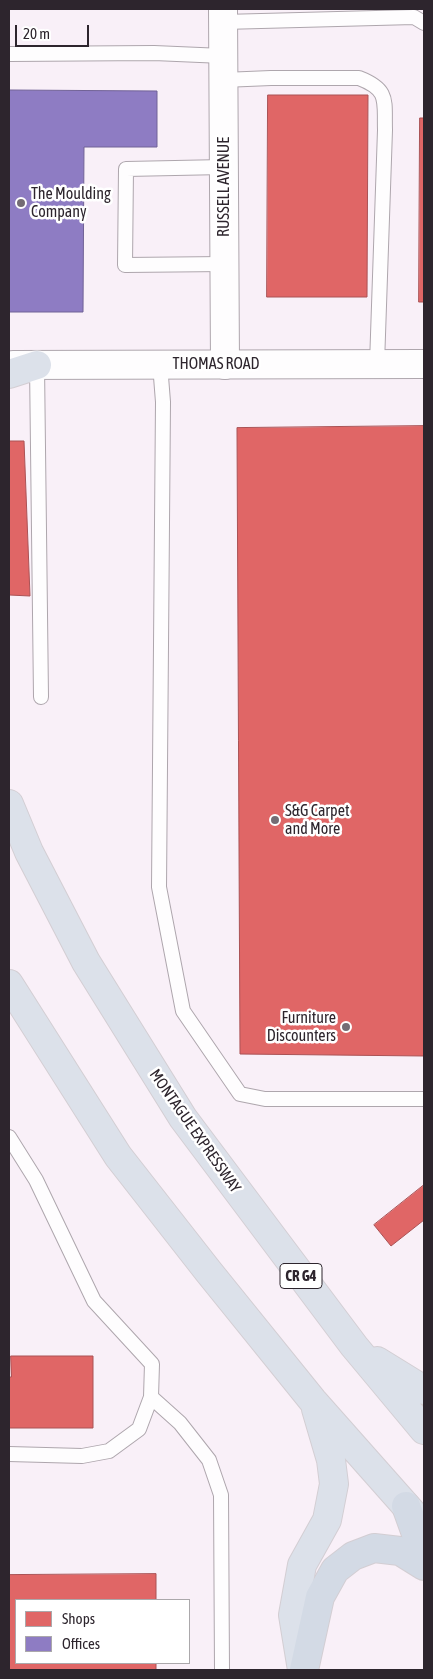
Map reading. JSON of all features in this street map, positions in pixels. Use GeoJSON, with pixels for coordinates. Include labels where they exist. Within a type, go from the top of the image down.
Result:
{"type":"FeatureCollection","features":[{"type":"Feature","properties":{"kind":"highway"},"geometry":{"type":"LineString","coordinates":[[9,374],[38,365]]}},
{"type":"Feature","properties":{"kind":"highway","name":"MONTAGUE EXPRESSWAY"},"geometry":{"type":"LineString","coordinates":[[9,804],[29,852],[86,962],[183,1118],[354,1346],[424,1430]]}},
{"type":"Feature","properties":{"kind":"highway"},"geometry":{"type":"LineString","coordinates":[[9,984],[118,1156],[208,1271],[314,1401],[424,1527]]}},
{"type":"Feature","properties":{"kind":"highway"},"geometry":{"type":"LineString","coordinates":[[354,1346],[424,1390]]}},
{"type":"Feature","properties":{"kind":"highway"},"geometry":{"type":"LineString","coordinates":[[303,1670],[293,1615],[302,1564],[327,1520],[334,1484],[331,1460],[314,1401]]}},
{"type":"Feature","properties":{"kind":"highway"},"geometry":{"type":"LineString","coordinates":[[406,1506],[424,1556]]}},
{"type":"Feature","properties":{"kind":"highway"},"geometry":{"type":"LineString","coordinates":[[303,1670],[320,1598],[335,1570],[353,1556],[374,1548],[400,1551],[424,1566]]}},
{"type":"Feature","properties":{"kind":"street","name":"RUSSELL AVENUE"},"geometry":{"type":"LineString","coordinates":[[223,15],[225,364]]}},
{"type":"Feature","properties":{"kind":"street","name":"THOMAS ROAD"},"geometry":{"type":"LineString","coordinates":[[9,365],[424,364]]}},
{"type":"Feature","properties":{"kind":"lane"},"geometry":{"type":"LineString","coordinates":[[223,15],[419,20]]}},
{"type":"Feature","properties":{"kind":"lane"},"geometry":{"type":"LineString","coordinates":[[9,54],[154,53],[270,78],[360,78],[373,83],[383,94],[385,130],[377,364]]}},
{"type":"Feature","properties":{"kind":"lane"},"geometry":{"type":"LineString","coordinates":[[224,167],[126,169],[125,266],[224,264]]}},
{"type":"Feature","properties":{"kind":"lane"},"geometry":{"type":"LineString","coordinates":[[160,364],[163,402],[160,887],[183,1011],[240,1094],[265,1099],[424,1099]]}},
{"type":"Feature","properties":{"kind":"lane"},"geometry":{"type":"LineString","coordinates":[[38,365],[41,698]]}},
{"type":"Feature","properties":{"kind":"lane"},"geometry":{"type":"LineString","coordinates":[[9,1137],[36,1180],[94,1300],[152,1364],[151,1397],[139,1429],[109,1451],[82,1456],[9,1454]]}},
{"type":"Feature","properties":{"kind":"lane"},"geometry":{"type":"LineString","coordinates":[[151,1397],[180,1423],[209,1460],[221,1495],[222,1670]]}},
{"type":"Feature","properties":{"kind":"building: Shops"},"geometry":{"type":"Polygon","coordinates":[[[268,95],[368,95],[367,297],[267,297],[268,95]]]}},
{"type":"Feature","properties":{"kind":"building: Shops"},"geometry":{"type":"Polygon","coordinates":[[[420,118],[424,118],[424,302],[419,302],[420,118]]]}},
{"type":"Feature","properties":{"kind":"building: Shops"},"geometry":{"type":"Polygon","coordinates":[[[424,426],[424,1056],[240,1054],[237,428],[424,426]]]}},
{"type":"Feature","properties":{"kind":"building: Shops"},"geometry":{"type":"Polygon","coordinates":[[[9,441],[24,441],[30,596],[9,595],[9,441]]]}},
{"type":"Feature","properties":{"kind":"building: Shops"},"geometry":{"type":"Polygon","coordinates":[[[424,1185],[424,1220],[391,1246],[374,1225],[424,1185]]]}},
{"type":"Feature","properties":{"kind":"building: Shops"},"geometry":{"type":"Polygon","coordinates":[[[11,1356],[93,1356],[93,1428],[9,1428],[11,1356]]]}},
{"type":"Feature","properties":{"kind":"building: Shops"},"geometry":{"type":"Polygon","coordinates":[[[156,1574],[156,1599],[15,1599],[15,1664],[156,1664],[156,1670],[9,1670],[9,1575],[156,1574]]]}},
{"type":"Feature","properties":{"kind":"building: Offices"},"geometry":{"type":"Polygon","coordinates":[[[9,90],[157,91],[157,147],[84,147],[83,312],[9,312],[9,90]]]}},
{"type":"Feature","properties":{"kind":"place","name":"The Moulding Company"},"geometry":{"type":"Point","coordinates":[21,203]}},
{"type":"Feature","properties":{"kind":"place","name":"S&G Carpet and More"},"geometry":{"type":"Point","coordinates":[275,820]}},
{"type":"Feature","properties":{"kind":"place","name":"Furniture Discounters"},"geometry":{"type":"Point","coordinates":[346,1027]}}]}
